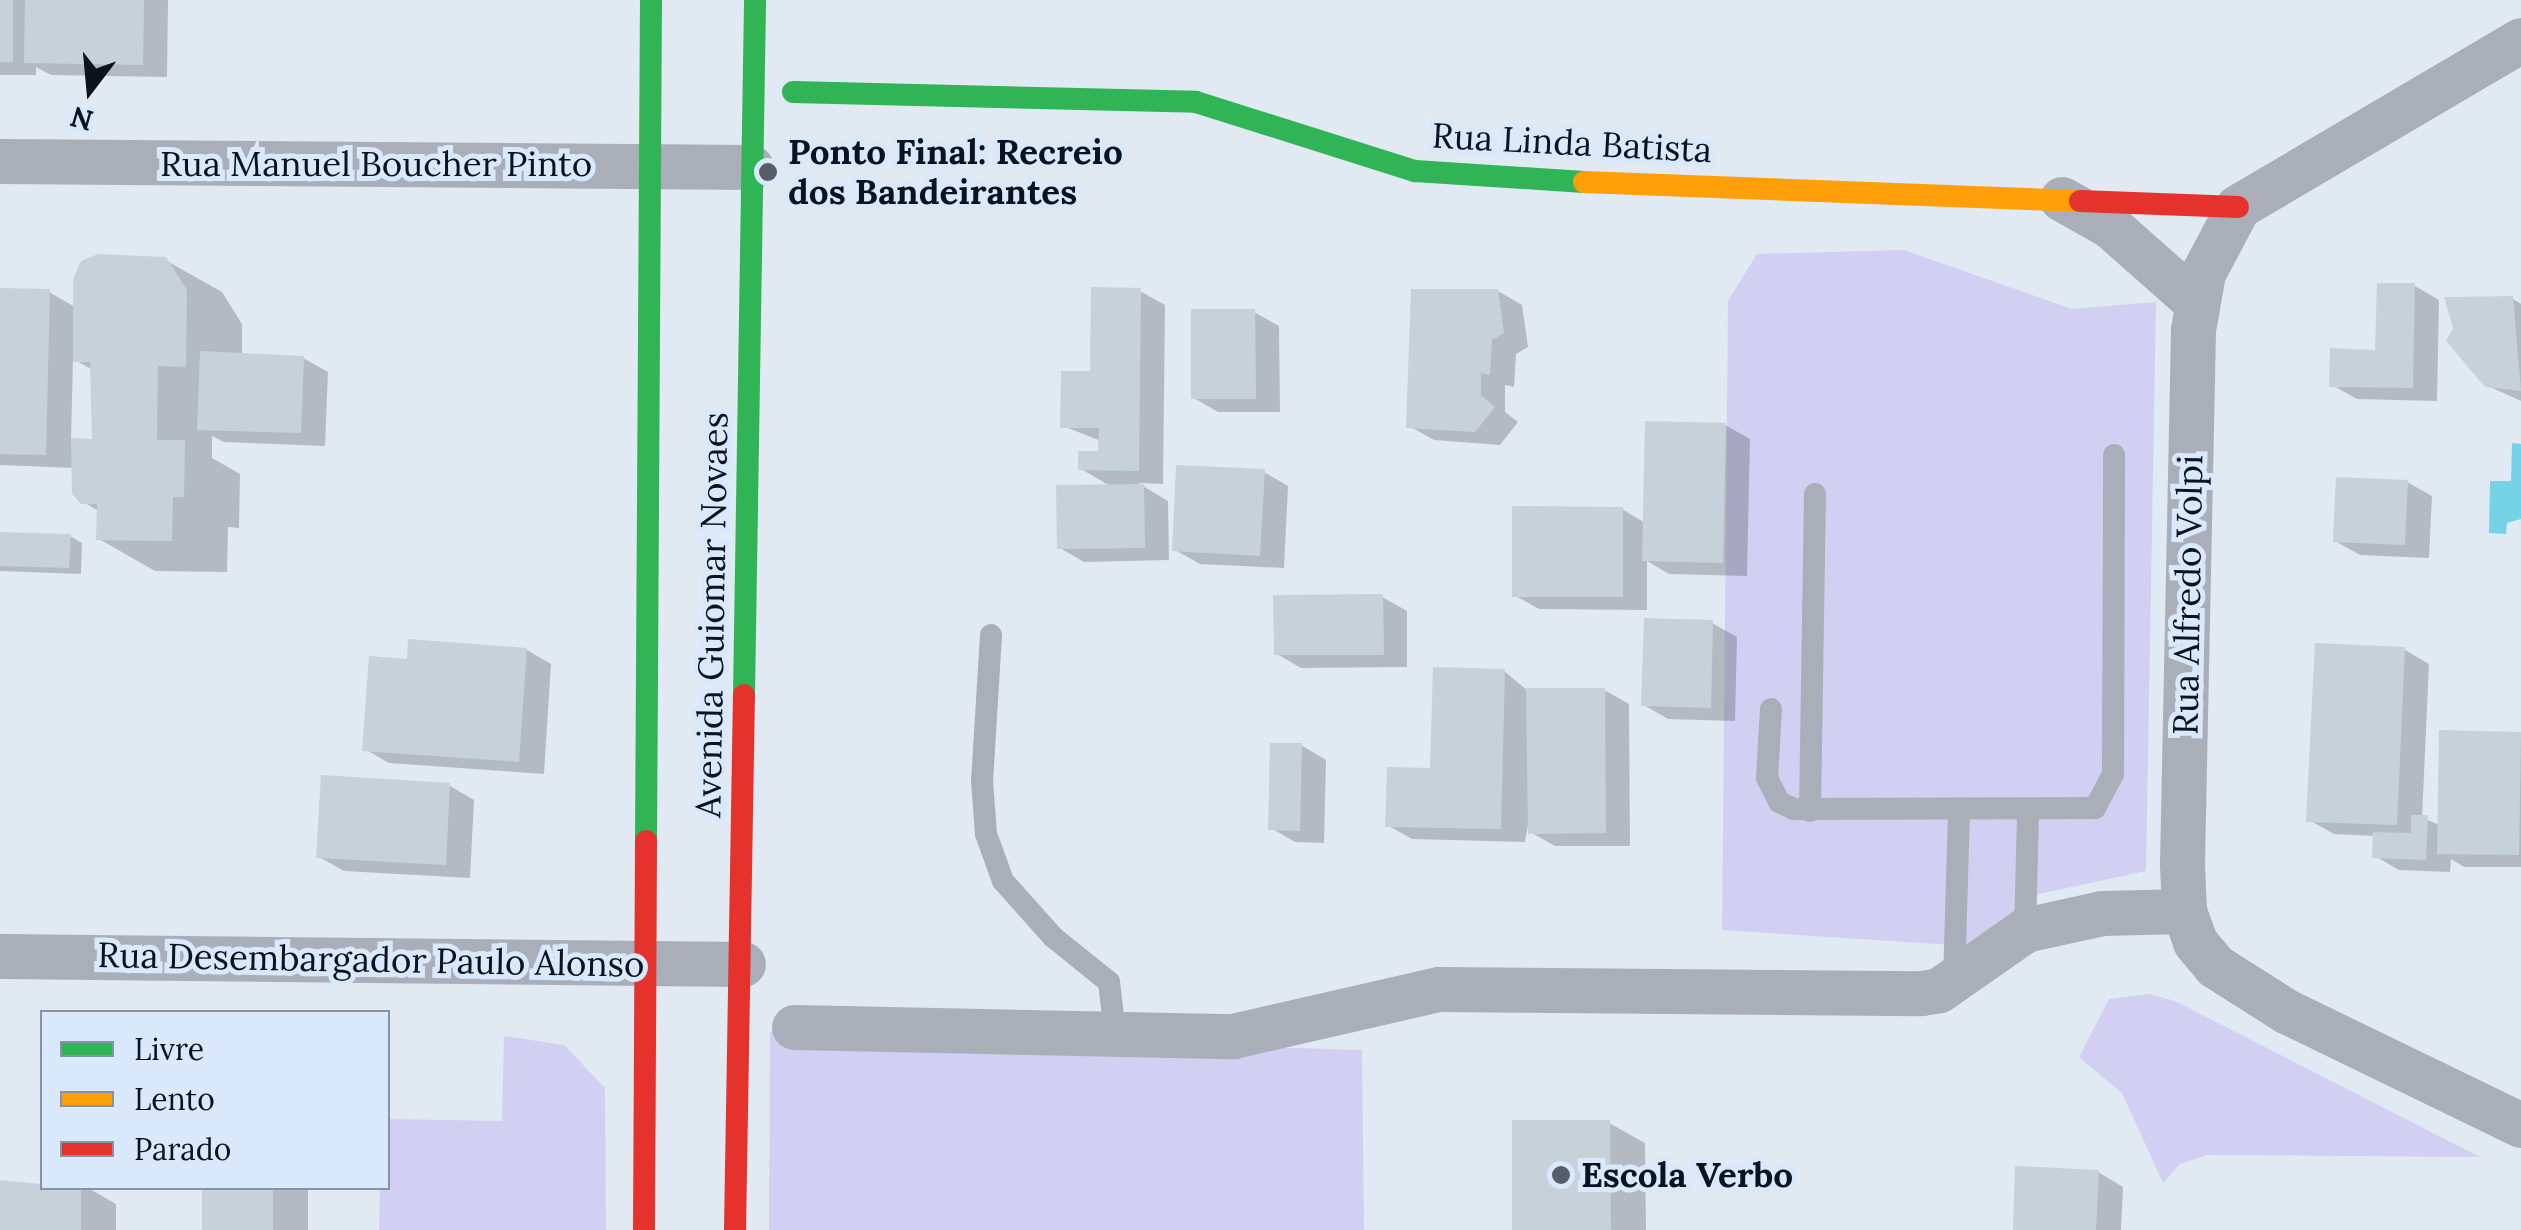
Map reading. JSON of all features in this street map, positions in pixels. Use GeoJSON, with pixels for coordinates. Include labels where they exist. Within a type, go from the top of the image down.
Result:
{"type":"FeatureCollection","features":[{"type":"Feature","properties":{"kind":"street","name":"Avenida Guiomar Novaes"},"geometry":{"type":"LineString","coordinates":[[644,1230],[646,166],[651,0]]}},
{"type":"Feature","properties":{"kind":"street","name":"Avenida Guiomar Novaes"},"geometry":{"type":"LineString","coordinates":[[735,1230],[743,964],[755,0]]}},
{"type":"Feature","properties":{"kind":"street"},"geometry":{"type":"LineString","coordinates":[[2238,206],[2521,40]]}},
{"type":"Feature","properties":{"kind":"street","name":"Rua Linda Batista"},"geometry":{"type":"LineString","coordinates":[[793,92],[1196,102],[1416,171],[1462,177],[2056,196],[2238,206]]}},
{"type":"Feature","properties":{"kind":"street","name":"Rua Manuel Boucher Pinto"},"geometry":{"type":"LineString","coordinates":[[0,161],[752,166]]}},
{"type":"Feature","properties":{"kind":"street"},"geometry":{"type":"LineString","coordinates":[[2056,196],[2110,226],[2196,302]]}},
{"type":"Feature","properties":{"kind":"street","name":"Rua Alfredo Volpi"},"geometry":{"type":"LineString","coordinates":[[2238,206],[2196,302],[2184,911],[2195,942],[2215,966],[2255,994],[2521,1126]]}},
{"type":"Feature","properties":{"kind":"street"},"geometry":{"type":"LineString","coordinates":[[794,1027],[1115,1034],[1264,1032],[1438,988],[1920,993],[1954,981],[2025,930],[2102,913],[2184,911]]}},
{"type":"Feature","properties":{"kind":"street","name":"Rua Desembargador Paulo Alonso"},"geometry":{"type":"LineString","coordinates":[[0,956],[743,964]]}},
{"type":"Feature","properties":{"kind":"lane"},"geometry":{"type":"LineString","coordinates":[[1771,709],[1771,792],[1779,802],[1810,811],[2082,812],[2095,808],[2111,788],[2114,456]]}},
{"type":"Feature","properties":{"kind":"lane"},"geometry":{"type":"LineString","coordinates":[[1810,811],[1814,494]]}},
{"type":"Feature","properties":{"kind":"lane"},"geometry":{"type":"LineString","coordinates":[[991,635],[982,781],[986,834],[1003,880],[1053,937],[1108,982],[1115,1034]]}},
{"type":"Feature","properties":{"kind":"lane"},"geometry":{"type":"LineString","coordinates":[[1954,981],[1959,812]]}},
{"type":"Feature","properties":{"kind":"lane"},"geometry":{"type":"LineString","coordinates":[[2025,930],[2028,812]]}},
{"type":"Feature","properties":{"kind":"shaded area"},"geometry":{"type":"Polygon","coordinates":[[[1904,250],[2072,309],[2156,302],[2146,871],[2039,894],[1969,946],[1722,930],[1728,301],[1757,254],[1904,250]]]}},
{"type":"Feature","properties":{"kind":"shaded area"},"geometry":{"type":"Polygon","coordinates":[[[2512,443],[2521,444],[2521,519],[2507,523],[2506,534],[2489,533],[2490,481],[2511,481],[2512,443]]]}},
{"type":"Feature","properties":{"kind":"shaded area"},"geometry":{"type":"Polygon","coordinates":[[[2149,994],[2175,1001],[2480,1157],[2207,1155],[2180,1164],[2163,1183],[2122,1093],[2079,1057],[2109,999],[2149,994]]]}},
{"type":"Feature","properties":{"kind":"shaded area"},"geometry":{"type":"Polygon","coordinates":[[[770,1032],[1362,1050],[1364,1230],[769,1230],[770,1032]]]}},
{"type":"Feature","properties":{"kind":"shaded area"},"geometry":{"type":"Polygon","coordinates":[[[504,1036],[564,1045],[605,1088],[606,1230],[379,1230],[380,1190],[390,1190],[390,1119],[502,1121],[504,1036]]]}},
{"type":"Feature","properties":{"kind":"building"},"geometry":{"type":"Polygon","coordinates":[[[0,0],[13,0],[13,62],[0,62],[0,0]]]}},
{"type":"Feature","properties":{"kind":"building"},"geometry":{"type":"Polygon","coordinates":[[[25,0],[144,0],[143,65],[24,63],[25,0]]]}},
{"type":"Feature","properties":{"kind":"building"},"geometry":{"type":"Polygon","coordinates":[[[98,254],[166,257],[187,290],[186,367],[158,366],[157,440],[185,440],[184,497],[173,497],[172,541],[96,540],[97,504],[81,504],[72,494],[71,438],[92,439],[90,362],[73,362],[73,279],[81,261],[98,254]]]}},
{"type":"Feature","properties":{"kind":"building"},"geometry":{"type":"Polygon","coordinates":[[[2377,283],[2415,283],[2413,388],[2329,387],[2330,348],[2375,350],[2377,283]]]}},
{"type":"Feature","properties":{"kind":"building"},"geometry":{"type":"Polygon","coordinates":[[[1091,287],[1141,288],[1139,471],[1078,470],[1078,451],[1098,451],[1099,428],[1060,428],[1061,371],[1090,371],[1091,287]]]}},
{"type":"Feature","properties":{"kind":"building"},"geometry":{"type":"Polygon","coordinates":[[[0,288],[50,289],[46,455],[0,454],[0,288]]]}},
{"type":"Feature","properties":{"kind":"building"},"geometry":{"type":"Polygon","coordinates":[[[1411,289],[1498,289],[1504,333],[1492,340],[1490,375],[1481,373],[1481,395],[1495,407],[1475,432],[1406,428],[1411,289]]]}},
{"type":"Feature","properties":{"kind":"building"},"geometry":{"type":"Polygon","coordinates":[[[2513,296],[2521,391],[2485,387],[2446,341],[2453,328],[2444,297],[2513,296]]]}},
{"type":"Feature","properties":{"kind":"building"},"geometry":{"type":"Polygon","coordinates":[[[1191,309],[1255,309],[1256,399],[1191,399],[1191,309]]]}},
{"type":"Feature","properties":{"kind":"building"},"geometry":{"type":"Polygon","coordinates":[[[200,351],[304,356],[301,433],[197,430],[200,351]]]}},
{"type":"Feature","properties":{"kind":"building"},"geometry":{"type":"Polygon","coordinates":[[[1645,421],[1726,423],[1723,563],[1642,561],[1645,421]]]}},
{"type":"Feature","properties":{"kind":"building"},"geometry":{"type":"Polygon","coordinates":[[[1176,465],[1265,469],[1260,556],[1172,551],[1176,465]]]}},
{"type":"Feature","properties":{"kind":"building"},"geometry":{"type":"Polygon","coordinates":[[[2336,477],[2408,480],[2405,545],[2333,542],[2336,477]]]}},
{"type":"Feature","properties":{"kind":"building"},"geometry":{"type":"Polygon","coordinates":[[[1144,484],[1145,548],[1057,549],[1056,485],[1144,484]]]}},
{"type":"Feature","properties":{"kind":"building"},"geometry":{"type":"Polygon","coordinates":[[[1512,506],[1623,507],[1623,597],[1512,597],[1512,506]]]}},
{"type":"Feature","properties":{"kind":"building"},"geometry":{"type":"Polygon","coordinates":[[[0,532],[71,534],[69,568],[0,566],[0,532]]]}},
{"type":"Feature","properties":{"kind":"building"},"geometry":{"type":"Polygon","coordinates":[[[1383,594],[1384,655],[1274,655],[1273,595],[1383,594]]]}},
{"type":"Feature","properties":{"kind":"building"},"geometry":{"type":"Polygon","coordinates":[[[1644,618],[1713,620],[1711,708],[1641,706],[1644,618]]]}},
{"type":"Feature","properties":{"kind":"building"},"geometry":{"type":"Polygon","coordinates":[[[408,639],[527,648],[519,762],[362,751],[369,656],[407,659],[408,639]]]}},
{"type":"Feature","properties":{"kind":"building"},"geometry":{"type":"Polygon","coordinates":[[[2315,643],[2405,647],[2397,825],[2306,822],[2315,643]]]}},
{"type":"Feature","properties":{"kind":"building"},"geometry":{"type":"Polygon","coordinates":[[[1433,667],[1505,669],[1501,829],[1385,827],[1387,767],[1430,768],[1433,667]]]}},
{"type":"Feature","properties":{"kind":"building"},"geometry":{"type":"Polygon","coordinates":[[[1526,688],[1605,688],[1606,833],[1528,834],[1526,688]]]}},
{"type":"Feature","properties":{"kind":"building"},"geometry":{"type":"Polygon","coordinates":[[[2439,730],[2521,732],[2519,855],[2437,854],[2439,730]]]}},
{"type":"Feature","properties":{"kind":"building"},"geometry":{"type":"Polygon","coordinates":[[[1270,743],[1302,743],[1300,831],[1268,830],[1270,743]]]}},
{"type":"Feature","properties":{"kind":"building"},"geometry":{"type":"Polygon","coordinates":[[[321,775],[450,783],[446,865],[316,858],[321,775]]]}},
{"type":"Feature","properties":{"kind":"building"},"geometry":{"type":"Polygon","coordinates":[[[2411,815],[2428,815],[2426,860],[2372,858],[2373,832],[2411,833],[2411,815]]]}},
{"type":"Feature","properties":{"kind":"building","name":"Escola Verbo"},"geometry":{"type":"Polygon","coordinates":[[[1512,1120],[1610,1120],[1611,1230],[1512,1230],[1512,1120]]]}},
{"type":"Feature","properties":{"kind":"building"},"geometry":{"type":"Polygon","coordinates":[[[2015,1166],[2099,1170],[2096,1230],[2013,1230],[2015,1166]]]}},
{"type":"Feature","properties":{"kind":"building"},"geometry":{"type":"Polygon","coordinates":[[[0,1180],[40,1184],[40,1190],[81,1190],[81,1230],[0,1230],[0,1180]]]}},
{"type":"Feature","properties":{"kind":"building"},"geometry":{"type":"Polygon","coordinates":[[[202,1190],[273,1190],[273,1230],[202,1230],[202,1190]]]}},
{"type":"Feature","properties":{"kind":"traffic: fast"},"geometry":{"type":"LineString","coordinates":[[646,841],[651,0]]}},
{"type":"Feature","properties":{"kind":"traffic: fast"},"geometry":{"type":"LineString","coordinates":[[744,695],[755,0]]}},
{"type":"Feature","properties":{"kind":"traffic: fast"},"geometry":{"type":"LineString","coordinates":[[793,92],[1196,102],[1415,171],[1584,182]]}},
{"type":"Feature","properties":{"kind":"traffic: slow"},"geometry":{"type":"LineString","coordinates":[[1584,182],[2080,201]]}},
{"type":"Feature","properties":{"kind":"traffic: jam"},"geometry":{"type":"LineString","coordinates":[[2080,201],[2238,207]]}},
{"type":"Feature","properties":{"kind":"traffic: jam"},"geometry":{"type":"LineString","coordinates":[[735,1230],[744,695]]}},
{"type":"Feature","properties":{"kind":"traffic: jam"},"geometry":{"type":"LineString","coordinates":[[644,1230],[646,841]]}},
{"type":"Feature","properties":{"kind":"place","name":"Ponto Final: Recreio dos Bandeirantes"},"geometry":{"type":"Point","coordinates":[768,172]}},
{"type":"Feature","properties":{"kind":"place","name":"Escola Verbo"},"geometry":{"type":"Point","coordinates":[1561,1175]}}]}
